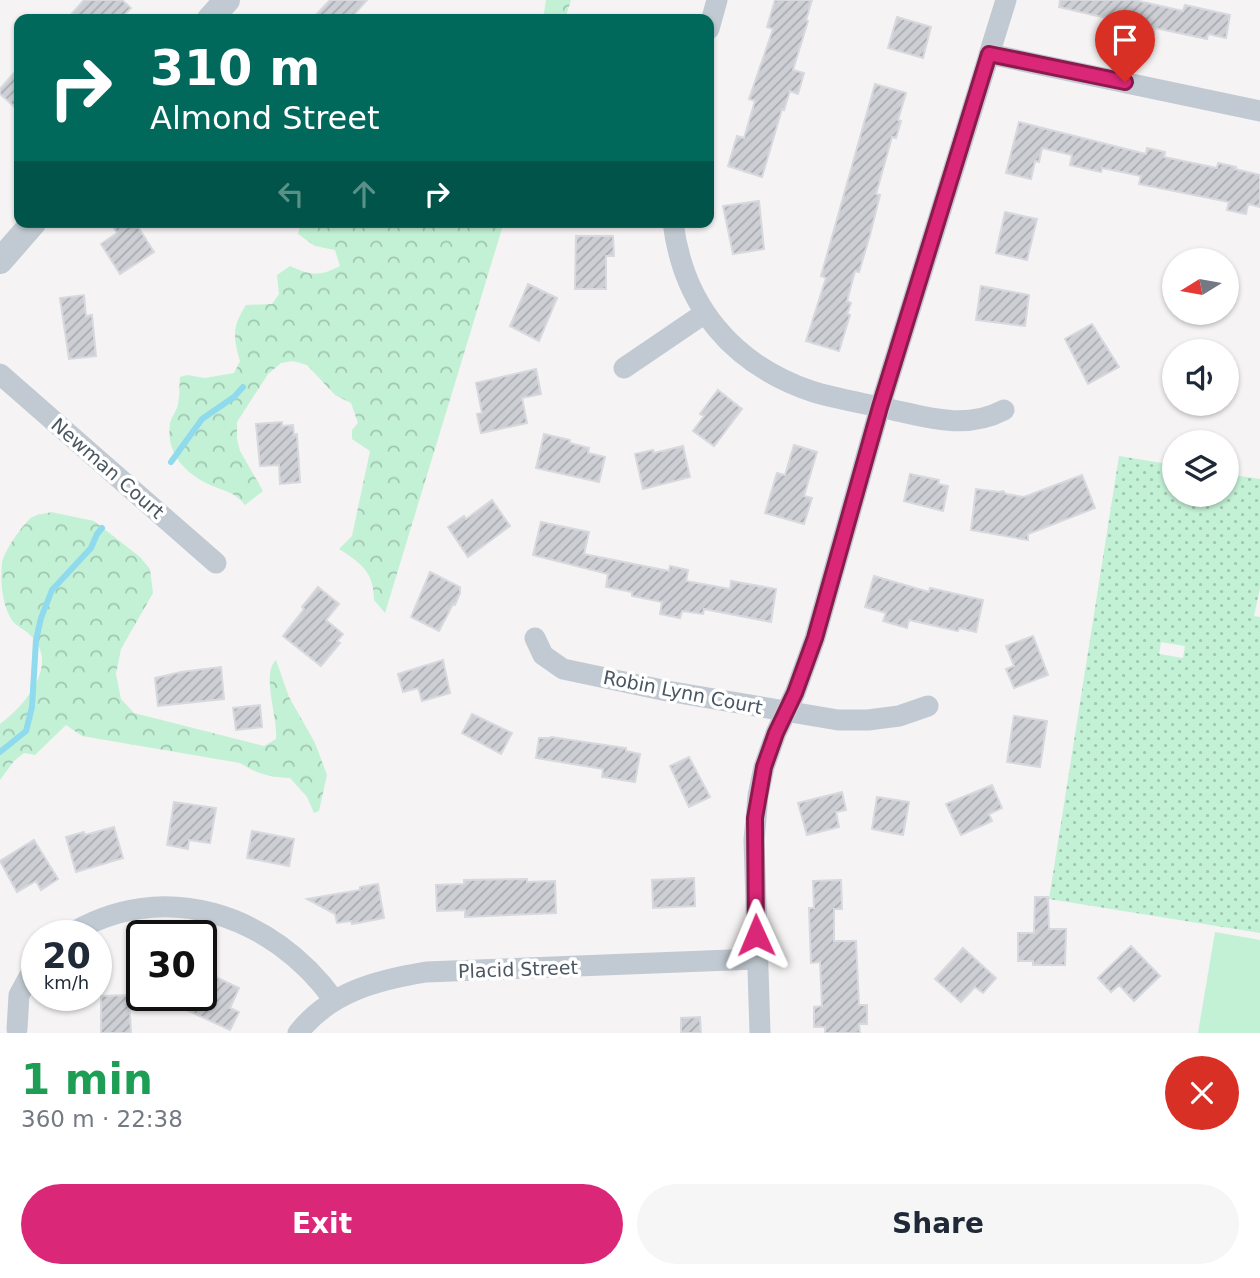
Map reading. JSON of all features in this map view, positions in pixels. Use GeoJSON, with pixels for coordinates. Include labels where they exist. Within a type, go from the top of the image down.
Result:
{"type":"FeatureCollection","features":[{"type":"Feature","properties":{"kind":"street"},"geometry":{"type":"LineString","coordinates":[[214,14],[227,0]]}},
{"type":"Feature","properties":{"kind":"street"},"geometry":{"type":"LineString","coordinates":[[760,1033],[754,840],[756,807],[764,767],[815,638],[880,407],[1006,0]]}},
{"type":"Feature","properties":{"kind":"street"},"geometry":{"type":"LineString","coordinates":[[989,54],[1260,111]]}},
{"type":"Feature","properties":{"kind":"street"},"geometry":{"type":"LineString","coordinates":[[0,261],[29,228]]}},
{"type":"Feature","properties":{"kind":"street"},"geometry":{"type":"LineString","coordinates":[[674,228],[684,272],[705,313],[726,340],[745,357],[777,377],[811,391],[947,422],[989,418],[1004,410]]}},
{"type":"Feature","properties":{"kind":"street"},"geometry":{"type":"LineString","coordinates":[[624,368],[705,313]]}},
{"type":"Feature","properties":{"kind":"street","name":"Newman Court"},"geometry":{"type":"LineString","coordinates":[[0,374],[216,563]]}},
{"type":"Feature","properties":{"kind":"street","name":"Robin Lynn Court"},"geometry":{"type":"LineString","coordinates":[[535,638],[543,655],[563,669],[785,712],[838,720],[868,720],[899,716],[928,706]]}},
{"type":"Feature","properties":{"kind":"street"},"geometry":{"type":"LineString","coordinates":[[98,920],[128,911],[157,907],[216,914],[267,936],[293,954],[319,979],[334,1000]]}},
{"type":"Feature","properties":{"kind":"street","name":"Placid Street"},"geometry":{"type":"LineString","coordinates":[[298,1033],[321,1009],[358,988],[426,972],[756,959]]}},
{"type":"Feature","properties":{"kind":"street"},"geometry":{"type":"LineString","coordinates":[[17,1029],[21,991]]}},
{"type":"Feature","properties":{"kind":"green space"},"geometry":{"type":"Polygon","coordinates":[[[546,0],[571,0],[567,14],[544,13],[546,0]]]}},
{"type":"Feature","properties":{"kind":"green space"},"geometry":{"type":"Polygon","coordinates":[[[300,228],[502,228],[385,613],[374,600],[372,582],[365,569],[339,549],[352,536],[370,451],[352,439],[352,430],[358,423],[351,403],[335,395],[307,365],[293,361],[281,363],[268,374],[237,422],[240,451],[263,491],[245,505],[232,494],[191,474],[178,460],[171,444],[170,424],[178,404],[180,377],[187,375],[205,378],[234,373],[240,361],[235,338],[236,326],[246,305],[272,304],[279,294],[277,275],[290,266],[316,274],[340,266],[335,250],[315,246],[298,234],[300,228]]]}},
{"type":"Feature","properties":{"kind":"green space"},"geometry":{"type":"Polygon","coordinates":[[[1119,456],[1162,463],[1162,507],[1239,507],[1239,476],[1260,479],[1260,588],[1254,616],[1260,617],[1260,933],[1049,899],[1119,456]],[[1161,642],[1159,654],[1183,658],[1185,646],[1161,642]]]}},
{"type":"Feature","properties":{"kind":"green space"},"geometry":{"type":"Polygon","coordinates":[[[51,512],[94,521],[140,557],[150,569],[153,593],[121,649],[116,674],[121,699],[134,713],[264,746],[276,739],[270,675],[276,660],[289,697],[315,743],[327,775],[319,811],[314,813],[307,797],[290,778],[264,774],[240,763],[82,736],[66,725],[35,755],[24,753],[14,761],[0,780],[0,724],[19,707],[35,686],[42,661],[40,649],[33,638],[14,623],[7,611],[2,591],[2,563],[9,546],[27,522],[35,516],[51,512]]]}},
{"type":"Feature","properties":{"kind":"green space"},"geometry":{"type":"Polygon","coordinates":[[[1215,932],[1260,940],[1260,1033],[1198,1033],[1215,932]]]}},
{"type":"Feature","properties":{"kind":"building"},"geometry":{"type":"Polygon","coordinates":[[[84,0],[122,0],[131,8],[125,14],[71,14],[84,0]]]}},
{"type":"Feature","properties":{"kind":"building"},"geometry":{"type":"Polygon","coordinates":[[[330,0],[367,0],[354,14],[317,14],[330,0]]]}},
{"type":"Feature","properties":{"kind":"building"},"geometry":{"type":"Polygon","coordinates":[[[775,0],[812,0],[793,70],[804,73],[798,94],[790,91],[784,110],[782,109],[762,177],[728,166],[737,136],[744,138],[755,101],[749,99],[773,29],[767,27],[775,0]]]}},
{"type":"Feature","properties":{"kind":"building"},"geometry":{"type":"Polygon","coordinates":[[[1060,0],[1134,0],[1183,11],[1185,5],[1230,15],[1226,38],[1208,34],[1207,39],[1155,28],[1154,34],[1126,28],[1127,23],[1059,7],[1060,0]]]}},
{"type":"Feature","properties":{"kind":"building"},"geometry":{"type":"Polygon","coordinates":[[[897,17],[931,27],[923,58],[888,48],[897,17]]]}},
{"type":"Feature","properties":{"kind":"building"},"geometry":{"type":"Polygon","coordinates":[[[14,73],[14,107],[0,94],[0,89],[14,73]]]}},
{"type":"Feature","properties":{"kind":"building"},"geometry":{"type":"Polygon","coordinates":[[[875,84],[906,93],[896,138],[892,137],[876,194],[880,195],[870,235],[859,272],[855,271],[847,301],[851,303],[847,314],[850,315],[839,351],[806,341],[826,278],[821,276],[875,84]]]}},
{"type":"Feature","properties":{"kind":"building"},"geometry":{"type":"Polygon","coordinates":[[[1019,122],[1146,154],[1147,148],[1165,152],[1164,157],[1217,168],[1218,163],[1260,175],[1260,207],[1248,204],[1246,214],[1227,210],[1229,202],[1139,184],[1141,176],[1102,168],[1101,172],[1070,165],[1072,155],[1042,148],[1039,162],[1035,161],[1031,179],[1006,173],[1019,122]]]}},
{"type":"Feature","properties":{"kind":"building"},"geometry":{"type":"Polygon","coordinates":[[[759,201],[764,249],[733,254],[723,206],[759,201]]]}},
{"type":"Feature","properties":{"kind":"building"},"geometry":{"type":"Polygon","coordinates":[[[1005,212],[1037,219],[1027,260],[996,253],[1005,212]]]}},
{"type":"Feature","properties":{"kind":"building"},"geometry":{"type":"Polygon","coordinates":[[[114,228],[139,228],[154,252],[120,274],[101,244],[117,233],[114,228]]]}},
{"type":"Feature","properties":{"kind":"building"},"geometry":{"type":"Polygon","coordinates":[[[576,236],[613,236],[614,256],[606,256],[606,289],[575,289],[576,236]]]}},
{"type":"Feature","properties":{"kind":"building"},"geometry":{"type":"Polygon","coordinates":[[[528,284],[557,298],[539,341],[510,326],[528,284]]]}},
{"type":"Feature","properties":{"kind":"building"},"geometry":{"type":"Polygon","coordinates":[[[981,286],[1029,295],[1025,326],[976,320],[981,286]]]}},
{"type":"Feature","properties":{"kind":"building"},"geometry":{"type":"Polygon","coordinates":[[[84,295],[86,316],[92,315],[96,356],[69,359],[60,298],[84,295]]]}},
{"type":"Feature","properties":{"kind":"building"},"geometry":{"type":"Polygon","coordinates":[[[1092,324],[1119,367],[1088,384],[1065,339],[1092,324]]]}},
{"type":"Feature","properties":{"kind":"building"},"geometry":{"type":"Polygon","coordinates":[[[536,369],[541,394],[522,398],[527,423],[481,433],[477,414],[482,413],[476,383],[536,369]]]}},
{"type":"Feature","properties":{"kind":"building"},"geometry":{"type":"Polygon","coordinates":[[[718,390],[742,409],[714,446],[693,431],[704,416],[700,414],[718,390]]]}},
{"type":"Feature","properties":{"kind":"building"},"geometry":{"type":"Polygon","coordinates":[[[282,422],[282,426],[293,425],[294,435],[297,434],[300,482],[280,484],[279,465],[260,466],[256,424],[282,422]]]}},
{"type":"Feature","properties":{"kind":"building"},"geometry":{"type":"Polygon","coordinates":[[[544,434],[570,440],[570,443],[589,448],[588,453],[605,457],[599,482],[536,468],[544,434]]]}},
{"type":"Feature","properties":{"kind":"building"},"geometry":{"type":"Polygon","coordinates":[[[794,445],[817,452],[804,496],[812,498],[804,524],[765,513],[777,473],[785,475],[794,445]]]}},
{"type":"Feature","properties":{"kind":"building"},"geometry":{"type":"Polygon","coordinates":[[[683,446],[690,477],[643,489],[635,454],[653,450],[654,453],[683,446]]]}},
{"type":"Feature","properties":{"kind":"building"},"geometry":{"type":"Polygon","coordinates":[[[910,474],[939,480],[938,484],[948,486],[943,511],[904,501],[910,474]]]}},
{"type":"Feature","properties":{"kind":"building"},"geometry":{"type":"Polygon","coordinates":[[[1082,475],[1095,508],[1028,534],[1028,540],[971,530],[976,489],[1003,491],[1024,497],[1082,475]]]}},
{"type":"Feature","properties":{"kind":"building"},"geometry":{"type":"Polygon","coordinates":[[[492,500],[510,526],[468,557],[448,527],[464,516],[466,519],[492,500]]]}},
{"type":"Feature","properties":{"kind":"building"},"geometry":{"type":"Polygon","coordinates":[[[541,522],[589,532],[584,554],[669,571],[670,566],[688,570],[686,581],[730,589],[731,581],[776,589],[771,622],[704,609],[703,614],[682,611],[680,618],[660,614],[662,602],[606,587],[608,574],[533,555],[541,522]]]}},
{"type":"Feature","properties":{"kind":"building"},"geometry":{"type":"Polygon","coordinates":[[[430,572],[460,587],[455,605],[453,604],[439,631],[411,617],[430,572]]]}},
{"type":"Feature","properties":{"kind":"building"},"geometry":{"type":"Polygon","coordinates":[[[874,576],[929,592],[930,588],[983,600],[976,632],[959,628],[958,631],[909,620],[907,628],[883,621],[886,613],[865,607],[874,576]]]}},
{"type":"Feature","properties":{"kind":"building"},"geometry":{"type":"Polygon","coordinates":[[[318,587],[339,604],[326,620],[343,634],[337,641],[340,643],[321,666],[283,636],[318,587]]]}},
{"type":"Feature","properties":{"kind":"building"},"geometry":{"type":"Polygon","coordinates":[[[1033,636],[1048,675],[1014,688],[1006,669],[1014,666],[1006,646],[1033,636]]]}},
{"type":"Feature","properties":{"kind":"building"},"geometry":{"type":"Polygon","coordinates":[[[443,660],[450,693],[422,701],[418,688],[403,692],[398,674],[443,660]]]}},
{"type":"Feature","properties":{"kind":"building"},"geometry":{"type":"Polygon","coordinates":[[[221,667],[224,699],[158,706],[155,678],[221,667]]]}},
{"type":"Feature","properties":{"kind":"building"},"geometry":{"type":"Polygon","coordinates":[[[260,705],[262,727],[236,730],[233,708],[260,705]]]}},
{"type":"Feature","properties":{"kind":"building"},"geometry":{"type":"Polygon","coordinates":[[[472,714],[512,733],[501,754],[462,733],[472,714]]]}},
{"type":"Feature","properties":{"kind":"building"},"geometry":{"type":"Polygon","coordinates":[[[1014,716],[1047,721],[1040,767],[1007,762],[1014,716]]]}},
{"type":"Feature","properties":{"kind":"building"},"geometry":{"type":"Polygon","coordinates":[[[551,737],[626,748],[626,751],[640,754],[635,782],[602,777],[603,769],[536,758],[539,738],[551,737]]]}},
{"type":"Feature","properties":{"kind":"building"},"geometry":{"type":"Polygon","coordinates":[[[689,757],[710,797],[689,807],[670,766],[689,757]]]}},
{"type":"Feature","properties":{"kind":"building"},"geometry":{"type":"Polygon","coordinates":[[[992,785],[1002,808],[989,814],[992,821],[961,835],[946,804],[992,785]]]}},
{"type":"Feature","properties":{"kind":"building"},"geometry":{"type":"Polygon","coordinates":[[[842,792],[846,810],[836,812],[839,827],[807,835],[798,803],[842,792]]]}},
{"type":"Feature","properties":{"kind":"building"},"geometry":{"type":"Polygon","coordinates":[[[877,797],[909,802],[903,835],[872,829],[877,797]]]}},
{"type":"Feature","properties":{"kind":"building"},"geometry":{"type":"Polygon","coordinates":[[[174,802],[216,808],[210,843],[189,840],[188,849],[167,845],[174,802]]]}},
{"type":"Feature","properties":{"kind":"building"},"geometry":{"type":"Polygon","coordinates":[[[114,827],[123,858],[76,872],[66,837],[114,827]]]}},
{"type":"Feature","properties":{"kind":"building"},"geometry":{"type":"Polygon","coordinates":[[[252,831],[294,839],[289,866],[247,858],[252,831]]]}},
{"type":"Feature","properties":{"kind":"building"},"geometry":{"type":"Polygon","coordinates":[[[34,840],[58,879],[41,890],[36,881],[17,892],[0,861],[34,840]]]}},
{"type":"Feature","properties":{"kind":"building"},"geometry":{"type":"Polygon","coordinates":[[[694,878],[695,906],[653,908],[652,880],[694,878]]]}},
{"type":"Feature","properties":{"kind":"building"},"geometry":{"type":"Polygon","coordinates":[[[527,879],[527,882],[555,881],[556,913],[465,917],[465,910],[437,911],[436,885],[464,884],[464,880],[527,879]]]}},
{"type":"Feature","properties":{"kind":"building"},"geometry":{"type":"Polygon","coordinates":[[[841,880],[842,909],[834,909],[834,941],[856,941],[859,1005],[867,1005],[867,1024],[859,1024],[860,1033],[825,1033],[825,1027],[814,1027],[814,1007],[822,1006],[820,962],[811,963],[809,908],[814,908],[813,881],[841,880]]]}},
{"type":"Feature","properties":{"kind":"building"},"geometry":{"type":"Polygon","coordinates":[[[378,884],[384,918],[352,924],[351,921],[337,923],[335,914],[307,899],[360,890],[360,887],[378,884]]]}},
{"type":"Feature","properties":{"kind":"building"},"geometry":{"type":"Polygon","coordinates":[[[1035,897],[1048,897],[1049,929],[1066,929],[1065,965],[1033,965],[1033,961],[1018,961],[1018,933],[1034,933],[1035,897]]]}},
{"type":"Feature","properties":{"kind":"building"},"geometry":{"type":"Polygon","coordinates":[[[1131,946],[1160,976],[1134,1001],[1119,985],[1111,992],[1098,978],[1131,946]]]}},
{"type":"Feature","properties":{"kind":"building"},"geometry":{"type":"Polygon","coordinates":[[[963,948],[996,978],[983,993],[975,987],[961,1002],[935,979],[963,948]]]}},
{"type":"Feature","properties":{"kind":"building"},"geometry":{"type":"Polygon","coordinates":[[[217,978],[239,988],[230,1008],[239,1012],[230,1030],[189,1011],[217,1011],[217,978]]]}},
{"type":"Feature","properties":{"kind":"building"},"geometry":{"type":"Polygon","coordinates":[[[126,995],[131,1033],[101,1033],[101,1011],[112,1011],[112,996],[126,995]]]}},
{"type":"Feature","properties":{"kind":"building"},"geometry":{"type":"Polygon","coordinates":[[[700,1017],[701,1033],[681,1033],[681,1018],[700,1017]]]}},
{"type":"Feature","properties":{"kind":"waterway"},"geometry":{"type":"LineString","coordinates":[[171,462],[202,419],[234,397],[243,387]]}},
{"type":"Feature","properties":{"kind":"waterway"},"geometry":{"type":"LineString","coordinates":[[0,752],[26,731],[32,707],[36,640],[52,590],[91,548],[102,528]]}},
{"type":"Feature","properties":{"kind":"route"},"geometry":{"type":"LineString","coordinates":[[756,935],[755,818],[764,767],[815,638],[880,407],[989,54],[1125,82]]}}]}
